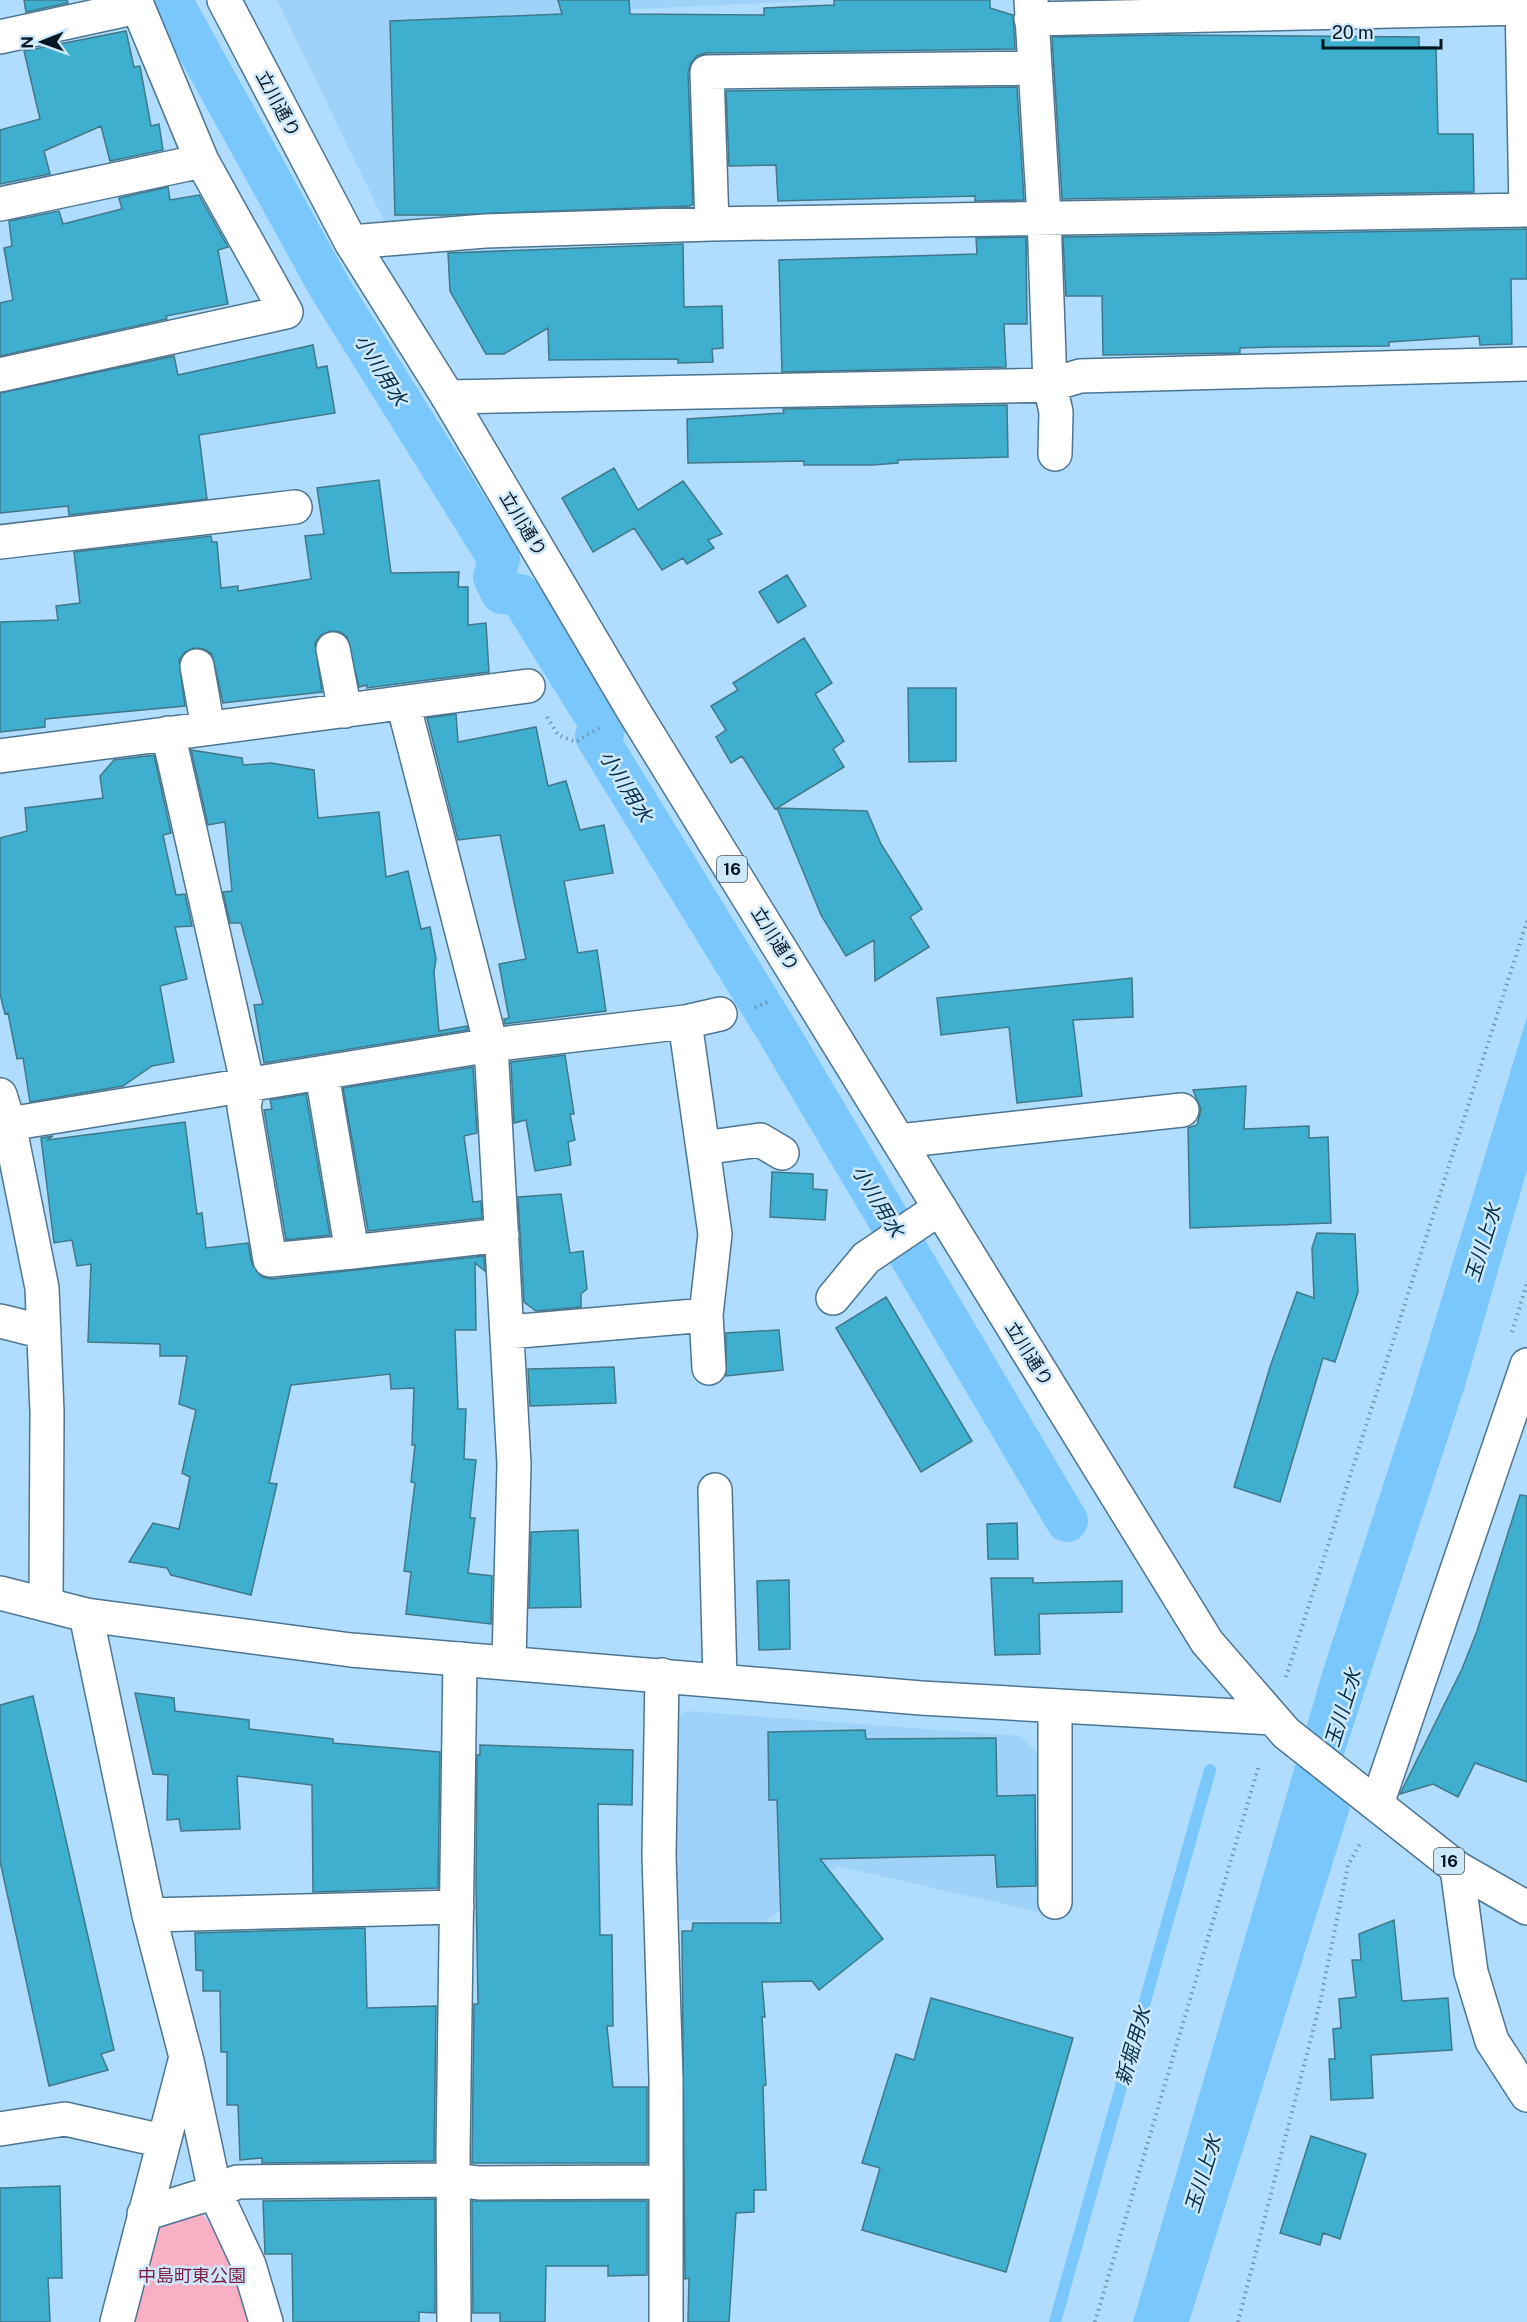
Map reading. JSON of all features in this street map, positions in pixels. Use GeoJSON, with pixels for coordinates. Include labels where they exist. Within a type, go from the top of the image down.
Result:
{"type":"FeatureCollection","features":[{"type":"Feature","properties":{"kind":"street","name":"立川通り"},"geometry":{"type":"LineString","coordinates":[[224,0],[351,242],[448,397],[639,721],[1207,1642],[1279,1725]]}},
{"type":"Feature","properties":{"kind":"street"},"geometry":{"type":"LineString","coordinates":[[0,38],[136,4],[202,161],[286,312],[0,375]]}},
{"type":"Feature","properties":{"kind":"street"},"geometry":{"type":"LineString","coordinates":[[351,242],[485,231],[712,224],[1044,217],[1526,210],[1523,5],[1031,9],[1044,217],[1050,385],[1056,412],[1055,454]]}},
{"type":"Feature","properties":{"kind":"street"},"geometry":{"type":"LineString","coordinates":[[712,224],[707,72],[1035,68]]}},
{"type":"Feature","properties":{"kind":"street"},"geometry":{"type":"LineString","coordinates":[[0,204],[202,161]]}},
{"type":"Feature","properties":{"kind":"street"},"geometry":{"type":"LineString","coordinates":[[448,397],[1050,385],[1080,376],[1527,364]]}},
{"type":"Feature","properties":{"kind":"street"},"geometry":{"type":"LineString","coordinates":[[0,542],[295,507]]}},
{"type":"Feature","properties":{"kind":"street"},"geometry":{"type":"LineString","coordinates":[[333,649],[345,711]]}},
{"type":"Feature","properties":{"kind":"street"},"geometry":{"type":"LineString","coordinates":[[197,666],[208,728]]}},
{"type":"Feature","properties":{"kind":"street"},"geometry":{"type":"LineString","coordinates":[[0,756],[528,686]]}},
{"type":"Feature","properties":{"kind":"street"},"geometry":{"type":"LineString","coordinates":[[404,703],[491,1045],[514,1464],[509,1661]]}},
{"type":"Feature","properties":{"kind":"street"},"geometry":{"type":"LineString","coordinates":[[168,733],[248,1086],[244,1107],[270,1260],[502,1235]]}},
{"type":"Feature","properties":{"kind":"street"},"geometry":{"type":"LineString","coordinates":[[46,1603],[47,1412],[42,1288],[3,1109],[248,1086],[491,1045],[685,1022],[720,1014]]}},
{"type":"Feature","properties":{"kind":"street"},"geometry":{"type":"LineString","coordinates":[[685,1022],[715,1234],[706,1315],[709,1368]]}},
{"type":"Feature","properties":{"kind":"street"},"geometry":{"type":"LineString","coordinates":[[321,1074],[352,1252]]}},
{"type":"Feature","properties":{"kind":"street"},"geometry":{"type":"LineString","coordinates":[[899,1141],[1182,1110]]}},
{"type":"Feature","properties":{"kind":"street"},"geometry":{"type":"LineString","coordinates":[[703,1148],[760,1140],[782,1153]]}},
{"type":"Feature","properties":{"kind":"street"},"geometry":{"type":"LineString","coordinates":[[833,1298],[866,1258],[940,1208]]}},
{"type":"Feature","properties":{"kind":"street"},"geometry":{"type":"LineString","coordinates":[[508,1332],[706,1315]]}},
{"type":"Feature","properties":{"kind":"street"},"geometry":{"type":"LineString","coordinates":[[0,1321],[44,1332]]}},
{"type":"Feature","properties":{"kind":"street"},"geometry":{"type":"LineString","coordinates":[[1372,1799],[1527,1365]]}},
{"type":"Feature","properties":{"kind":"street"},"geometry":{"type":"LineString","coordinates":[[715,1490],[720,1680]]}},
{"type":"Feature","properties":{"kind":"street"},"geometry":{"type":"LineString","coordinates":[[0,1593],[86,1615],[351,1650],[1279,1725]]}},
{"type":"Feature","properties":{"kind":"street"},"geometry":{"type":"LineString","coordinates":[[86,1615],[149,1915],[186,2057],[214,2192],[249,2265],[266,2322]]}},
{"type":"Feature","properties":{"kind":"street"},"geometry":{"type":"LineString","coordinates":[[453,2322],[460,1659]]}},
{"type":"Feature","properties":{"kind":"street"},"geometry":{"type":"LineString","coordinates":[[662,1675],[660,1856],[666,2079],[666,2322]]}},
{"type":"Feature","properties":{"kind":"street"},"geometry":{"type":"LineString","coordinates":[[1055,1706],[1055,1902]]}},
{"type":"Feature","properties":{"kind":"street","name":"16"},"geometry":{"type":"LineString","coordinates":[[1279,1725],[1457,1868],[1527,1908]]}},
{"type":"Feature","properties":{"kind":"street"},"geometry":{"type":"LineString","coordinates":[[1457,1868],[1474,1982],[1492,2041],[1527,2095]]}},
{"type":"Feature","properties":{"kind":"street"},"geometry":{"type":"LineString","coordinates":[[149,1915],[457,1906]]}},
{"type":"Feature","properties":{"kind":"street"},"geometry":{"type":"LineString","coordinates":[[117,2322],[186,2057]]}},
{"type":"Feature","properties":{"kind":"street"},"geometry":{"type":"LineString","coordinates":[[0,2129],[64,2119],[163,2141]]}},
{"type":"Feature","properties":{"kind":"street"},"geometry":{"type":"LineString","coordinates":[[144,2214],[214,2192],[237,2182],[455,2180],[479,2183],[665,2182]]}},
{"type":"Feature","properties":{"kind":"path"},"geometry":{"type":"LineString","coordinates":[[528,686],[558,735],[576,742],[610,722]]}},
{"type":"Feature","properties":{"kind":"path"},"geometry":{"type":"LineString","coordinates":[[1285,1681],[1527,921]]}},
{"type":"Feature","properties":{"kind":"path"},"geometry":{"type":"LineString","coordinates":[[1095,2322],[1259,1765]]}},
{"type":"Feature","properties":{"kind":"path"},"geometry":{"type":"LineString","coordinates":[[1238,2322],[1320,2003],[1348,1865],[1361,1842]]}},
{"type":"Feature","properties":{"kind":"shaded area"},"geometry":{"type":"Polygon","coordinates":[[[277,0],[826,0],[614,10],[616,215],[385,223],[277,0]]]}},
{"type":"Feature","properties":{"kind":"shaded area"},"geometry":{"type":"Polygon","coordinates":[[[687,1711],[1020,1736],[1041,1756],[1039,1912],[837,1866],[764,1923],[670,1920],[671,1720],[687,1711]]]}},
{"type":"Feature","properties":{"kind":"green space","name":"中島町東公園"},"geometry":{"type":"Polygon","coordinates":[[[201,2211],[239,2268],[253,2322],[135,2322],[159,2225],[201,2211]]]}},
{"type":"Feature","properties":{"kind":"water","name":"玉川上水"},"geometry":{"type":"Polygon","coordinates":[[[1527,1017],[1527,1170],[1466,1383],[1333,1788],[1350,1808],[1189,2322],[1133,2322],[1323,1670],[1413,1393],[1527,1017]]]}},
{"type":"Feature","properties":{"kind":"building"},"geometry":{"type":"Polygon","coordinates":[[[24,0],[67,0],[68,3],[26,12],[24,0]]]}},
{"type":"Feature","properties":{"kind":"building"},"geometry":{"type":"Polygon","coordinates":[[[558,0],[629,0],[630,14],[764,15],[764,8],[834,5],[834,0],[990,0],[990,8],[1013,15],[1015,49],[706,53],[697,56],[688,72],[693,204],[690,206],[395,215],[390,21],[562,14],[558,0]]]}},
{"type":"Feature","properties":{"kind":"building"},"geometry":{"type":"Polygon","coordinates":[[[126,31],[134,67],[140,66],[151,126],[159,124],[163,150],[110,161],[101,126],[44,151],[50,174],[0,184],[0,130],[40,119],[24,51],[126,31]]]}},
{"type":"Feature","properties":{"kind":"building"},"geometry":{"type":"Polygon","coordinates":[[[1166,35],[1419,37],[1419,47],[1436,47],[1438,134],[1473,134],[1474,192],[1062,199],[1052,37],[1166,35]]]}},
{"type":"Feature","properties":{"kind":"building"},"geometry":{"type":"Polygon","coordinates":[[[1017,87],[1024,200],[975,201],[975,196],[778,201],[776,165],[729,166],[726,91],[1017,87]]]}},
{"type":"Feature","properties":{"kind":"building"},"geometry":{"type":"Polygon","coordinates":[[[168,187],[170,200],[199,195],[228,247],[218,250],[228,304],[166,316],[167,319],[0,356],[0,303],[13,300],[4,248],[12,246],[9,221],[59,211],[63,224],[122,209],[119,198],[168,187]]]}},
{"type":"Feature","properties":{"kind":"building"},"geometry":{"type":"Polygon","coordinates":[[[1527,229],[1527,279],[1511,279],[1512,344],[1480,345],[1479,336],[1389,342],[1389,346],[1240,348],[1240,353],[1103,355],[1102,296],[1066,296],[1063,237],[1527,229]]]}},
{"type":"Feature","properties":{"kind":"building"},"geometry":{"type":"Polygon","coordinates":[[[1026,237],[1027,324],[1004,324],[1006,367],[782,372],[779,260],[977,254],[976,238],[1026,237]]]}},
{"type":"Feature","properties":{"kind":"building"},"geometry":{"type":"Polygon","coordinates":[[[683,244],[684,307],[722,306],[723,348],[712,349],[713,362],[678,363],[678,359],[549,360],[548,328],[504,354],[486,354],[450,291],[448,253],[683,244]]]}},
{"type":"Feature","properties":{"kind":"building"},"geometry":{"type":"Polygon","coordinates":[[[313,345],[317,368],[327,366],[335,413],[199,435],[207,499],[69,515],[68,506],[0,513],[0,393],[174,356],[178,375],[313,345]]]}},
{"type":"Feature","properties":{"kind":"building"},"geometry":{"type":"Polygon","coordinates":[[[1007,405],[1008,457],[898,460],[898,463],[872,465],[804,465],[804,461],[688,463],[687,419],[784,413],[783,409],[1007,405]]]}},
{"type":"Feature","properties":{"kind":"building"},"geometry":{"type":"Polygon","coordinates":[[[614,468],[638,510],[683,481],[722,534],[708,540],[714,548],[687,564],[683,558],[662,570],[634,528],[593,552],[562,498],[614,468]]]}},
{"type":"Feature","properties":{"kind":"building"},"geometry":{"type":"Polygon","coordinates":[[[379,480],[391,573],[459,572],[458,587],[468,587],[468,625],[486,623],[489,672],[367,688],[367,685],[359,687],[347,637],[340,632],[330,631],[321,635],[315,643],[322,692],[223,703],[212,654],[204,649],[194,648],[185,652],[179,660],[185,706],[45,719],[45,727],[0,732],[0,622],[58,620],[56,606],[80,603],[74,552],[211,536],[212,542],[217,542],[221,588],[238,586],[238,591],[311,579],[305,536],[324,534],[317,488],[379,480]]]}},
{"type":"Feature","properties":{"kind":"building"},"geometry":{"type":"Polygon","coordinates":[[[787,575],[806,606],[778,623],[759,592],[787,575]]]}},
{"type":"Feature","properties":{"kind":"building"},"geometry":{"type":"Polygon","coordinates":[[[804,638],[832,683],[815,694],[844,741],[833,749],[844,767],[775,809],[742,756],[731,763],[716,737],[726,730],[711,706],[738,690],[733,683],[804,638]]]}},
{"type":"Feature","properties":{"kind":"building"},"geometry":{"type":"Polygon","coordinates":[[[908,688],[956,688],[956,761],[909,762],[908,688]]]}},
{"type":"Feature","properties":{"kind":"building"},"geometry":{"type":"Polygon","coordinates":[[[456,714],[458,742],[536,727],[548,786],[566,781],[580,830],[604,825],[613,873],[564,881],[578,953],[597,950],[606,1011],[505,1024],[504,1019],[509,1018],[499,964],[526,959],[500,835],[458,840],[427,718],[456,714]]]}},
{"type":"Feature","properties":{"kind":"building"},"geometry":{"type":"Polygon","coordinates":[[[191,750],[242,758],[243,765],[271,763],[314,770],[318,818],[379,812],[386,877],[408,871],[421,929],[430,927],[436,959],[434,972],[439,1031],[467,1026],[468,1030],[264,1063],[254,1005],[263,1004],[241,923],[230,923],[223,892],[232,891],[225,822],[208,825],[191,750]]]}},
{"type":"Feature","properties":{"kind":"building"},"geometry":{"type":"Polygon","coordinates":[[[154,755],[171,833],[163,835],[176,895],[185,894],[192,926],[175,927],[187,979],[160,986],[174,1062],[152,1066],[123,1086],[30,1102],[23,1058],[17,1059],[8,1013],[5,1014],[0,994],[0,838],[27,831],[25,808],[103,798],[100,776],[114,760],[154,755]]]}},
{"type":"Feature","properties":{"kind":"building"},"geometry":{"type":"Polygon","coordinates":[[[777,808],[867,811],[881,844],[922,909],[910,917],[929,947],[875,981],[874,940],[846,956],[821,915],[777,808]]]}},
{"type":"Feature","properties":{"kind":"building"},"geometry":{"type":"Polygon","coordinates":[[[1132,978],[1133,1017],[1073,1020],[1082,1096],[1017,1103],[1009,1027],[941,1035],[937,998],[1132,978]]]}},
{"type":"Feature","properties":{"kind":"building"},"geometry":{"type":"Polygon","coordinates":[[[565,1055],[574,1114],[570,1114],[575,1140],[568,1142],[571,1165],[535,1171],[526,1120],[514,1123],[511,1062],[565,1055]]]}},
{"type":"Feature","properties":{"kind":"building"},"geometry":{"type":"Polygon","coordinates":[[[473,1067],[477,1133],[464,1136],[473,1202],[481,1201],[482,1218],[368,1231],[343,1088],[473,1067]]]}},
{"type":"Feature","properties":{"kind":"building"},"geometry":{"type":"Polygon","coordinates":[[[1246,1086],[1244,1129],[1309,1126],[1309,1138],[1328,1137],[1331,1223],[1190,1228],[1188,1128],[1197,1125],[1201,1109],[1193,1090],[1246,1086]]]}},
{"type":"Feature","properties":{"kind":"building"},"geometry":{"type":"Polygon","coordinates":[[[306,1094],[330,1235],[286,1240],[264,1110],[272,1109],[270,1100],[306,1094]]]}},
{"type":"Feature","properties":{"kind":"building"},"geometry":{"type":"Polygon","coordinates":[[[185,1122],[197,1214],[202,1213],[206,1248],[248,1243],[252,1264],[262,1277],[272,1279],[484,1256],[485,1271],[475,1263],[476,1330],[455,1330],[458,1409],[466,1409],[464,1459],[476,1460],[470,1518],[475,1518],[468,1573],[492,1576],[491,1624],[406,1614],[411,1572],[404,1571],[415,1483],[411,1482],[415,1445],[412,1445],[414,1388],[391,1389],[390,1374],[291,1385],[269,1483],[277,1484],[251,1595],[171,1575],[167,1568],[129,1562],[153,1523],[179,1529],[190,1477],[182,1473],[196,1410],[179,1404],[187,1356],[160,1356],[160,1344],[88,1342],[91,1264],[77,1266],[72,1240],[54,1243],[41,1138],[53,1136],[47,1140],[185,1122]]]}},
{"type":"Feature","properties":{"kind":"building"},"geometry":{"type":"Polygon","coordinates":[[[772,1172],[813,1174],[813,1189],[827,1190],[825,1220],[770,1217],[772,1172]]]}},
{"type":"Feature","properties":{"kind":"building"},"geometry":{"type":"Polygon","coordinates":[[[561,1194],[570,1253],[583,1251],[587,1289],[581,1294],[581,1307],[536,1311],[524,1302],[518,1197],[561,1194]]]}},
{"type":"Feature","properties":{"kind":"building"},"geometry":{"type":"Polygon","coordinates":[[[1317,1233],[1355,1234],[1358,1292],[1335,1362],[1323,1358],[1280,1502],[1234,1487],[1270,1367],[1297,1292],[1314,1298],[1312,1248],[1317,1233]]]}},
{"type":"Feature","properties":{"kind":"building"},"geometry":{"type":"Polygon","coordinates":[[[886,1297],[972,1441],[921,1472],[836,1328],[886,1297]]]}},
{"type":"Feature","properties":{"kind":"building"},"geometry":{"type":"Polygon","coordinates":[[[779,1330],[783,1370],[726,1376],[726,1333],[779,1330]]]}},
{"type":"Feature","properties":{"kind":"building"},"geometry":{"type":"Polygon","coordinates":[[[614,1367],[616,1403],[530,1406],[528,1369],[614,1367]]]}},
{"type":"Feature","properties":{"kind":"building"},"geometry":{"type":"Polygon","coordinates":[[[1520,1495],[1527,1496],[1527,1782],[1475,1763],[1458,1797],[1433,1784],[1400,1794],[1462,1669],[1477,1631],[1520,1495]]]}},
{"type":"Feature","properties":{"kind":"building"},"geometry":{"type":"Polygon","coordinates":[[[1017,1523],[1018,1559],[988,1559],[987,1524],[1017,1523]]]}},
{"type":"Feature","properties":{"kind":"building"},"geometry":{"type":"Polygon","coordinates":[[[578,1530],[581,1607],[529,1608],[531,1532],[578,1530]]]}},
{"type":"Feature","properties":{"kind":"building"},"geometry":{"type":"Polygon","coordinates":[[[991,1578],[1033,1578],[1033,1583],[1122,1581],[1122,1612],[1039,1614],[1040,1654],[995,1655],[991,1578]]]}},
{"type":"Feature","properties":{"kind":"building"},"geometry":{"type":"Polygon","coordinates":[[[789,1580],[790,1649],[759,1650],[757,1581],[789,1580]]]}},
{"type":"Feature","properties":{"kind":"building"},"geometry":{"type":"Polygon","coordinates":[[[135,1693],[174,1698],[175,1711],[249,1720],[249,1729],[333,1739],[333,1743],[440,1752],[438,1888],[313,1892],[312,1785],[237,1776],[240,1829],[181,1831],[179,1819],[167,1820],[168,1775],[153,1774],[135,1693]]]}},
{"type":"Feature","properties":{"kind":"building"},"geometry":{"type":"Polygon","coordinates":[[[33,1696],[114,2050],[101,2054],[108,2070],[49,2086],[0,1861],[0,1705],[33,1696]]]}},
{"type":"Feature","properties":{"kind":"building"},"geometry":{"type":"Polygon","coordinates":[[[865,1730],[866,1739],[996,1738],[997,1796],[1035,1795],[1036,1886],[997,1887],[995,1855],[820,1859],[883,1939],[819,1990],[812,1981],[762,1982],[765,2017],[762,2017],[766,2085],[763,2086],[766,2190],[754,2190],[754,2212],[736,2213],[729,2322],[688,2322],[689,2278],[685,2279],[682,1931],[692,1931],[693,1923],[781,1923],[777,1800],[769,1800],[768,1732],[865,1730]]]}},
{"type":"Feature","properties":{"kind":"building"},"geometry":{"type":"Polygon","coordinates":[[[480,1745],[633,1750],[632,1805],[598,1804],[600,1935],[612,1935],[613,2026],[607,2026],[613,2087],[647,2087],[647,2163],[472,2163],[474,2004],[478,2004],[477,1755],[480,1755],[480,1745]]]}},
{"type":"Feature","properties":{"kind":"building"},"geometry":{"type":"Polygon","coordinates":[[[1394,1920],[1402,2001],[1448,1998],[1452,2050],[1371,2055],[1373,2098],[1331,2100],[1329,2059],[1335,2059],[1333,2029],[1341,2028],[1339,1999],[1356,1997],[1352,1960],[1361,1960],[1359,1934],[1394,1920]]]}},
{"type":"Feature","properties":{"kind":"building"},"geometry":{"type":"Polygon","coordinates":[[[365,1928],[367,2008],[436,2006],[434,2161],[262,2163],[262,2158],[240,2160],[238,2105],[227,2105],[227,2052],[221,2052],[220,1991],[203,1991],[203,1971],[196,1970],[195,1933],[365,1928]]]}},
{"type":"Feature","properties":{"kind":"building"},"geometry":{"type":"Polygon","coordinates":[[[931,1998],[1073,2038],[1006,2272],[862,2230],[880,2168],[862,2163],[896,2054],[914,2060],[931,1998]]]}},
{"type":"Feature","properties":{"kind":"building"},"geometry":{"type":"Polygon","coordinates":[[[1311,2136],[1366,2154],[1340,2239],[1323,2233],[1320,2245],[1280,2233],[1311,2136]]]}},
{"type":"Feature","properties":{"kind":"building"},"geometry":{"type":"Polygon","coordinates":[[[60,2186],[62,2278],[48,2278],[50,2322],[0,2322],[0,2188],[60,2186]]]}},
{"type":"Feature","properties":{"kind":"building"},"geometry":{"type":"Polygon","coordinates":[[[435,2199],[435,2313],[419,2312],[419,2322],[293,2322],[292,2254],[265,2254],[263,2201],[435,2199]]]}},
{"type":"Feature","properties":{"kind":"building"},"geometry":{"type":"Polygon","coordinates":[[[472,2201],[647,2201],[647,2275],[608,2276],[608,2266],[546,2266],[545,2322],[500,2322],[500,2313],[473,2313],[472,2201]]]}},
{"type":"Feature","properties":{"kind":"waterway","name":"小川用水"},"geometry":{"type":"LineString","coordinates":[[171,0],[330,288],[499,559],[494,577],[502,593],[520,595],[604,730],[596,736],[779,1034],[1067,1521]]}},
{"type":"Feature","properties":{"kind":"waterway","name":"新堀用水"},"geometry":{"type":"LineString","coordinates":[[1055,2322],[1210,1770]]}}]}
